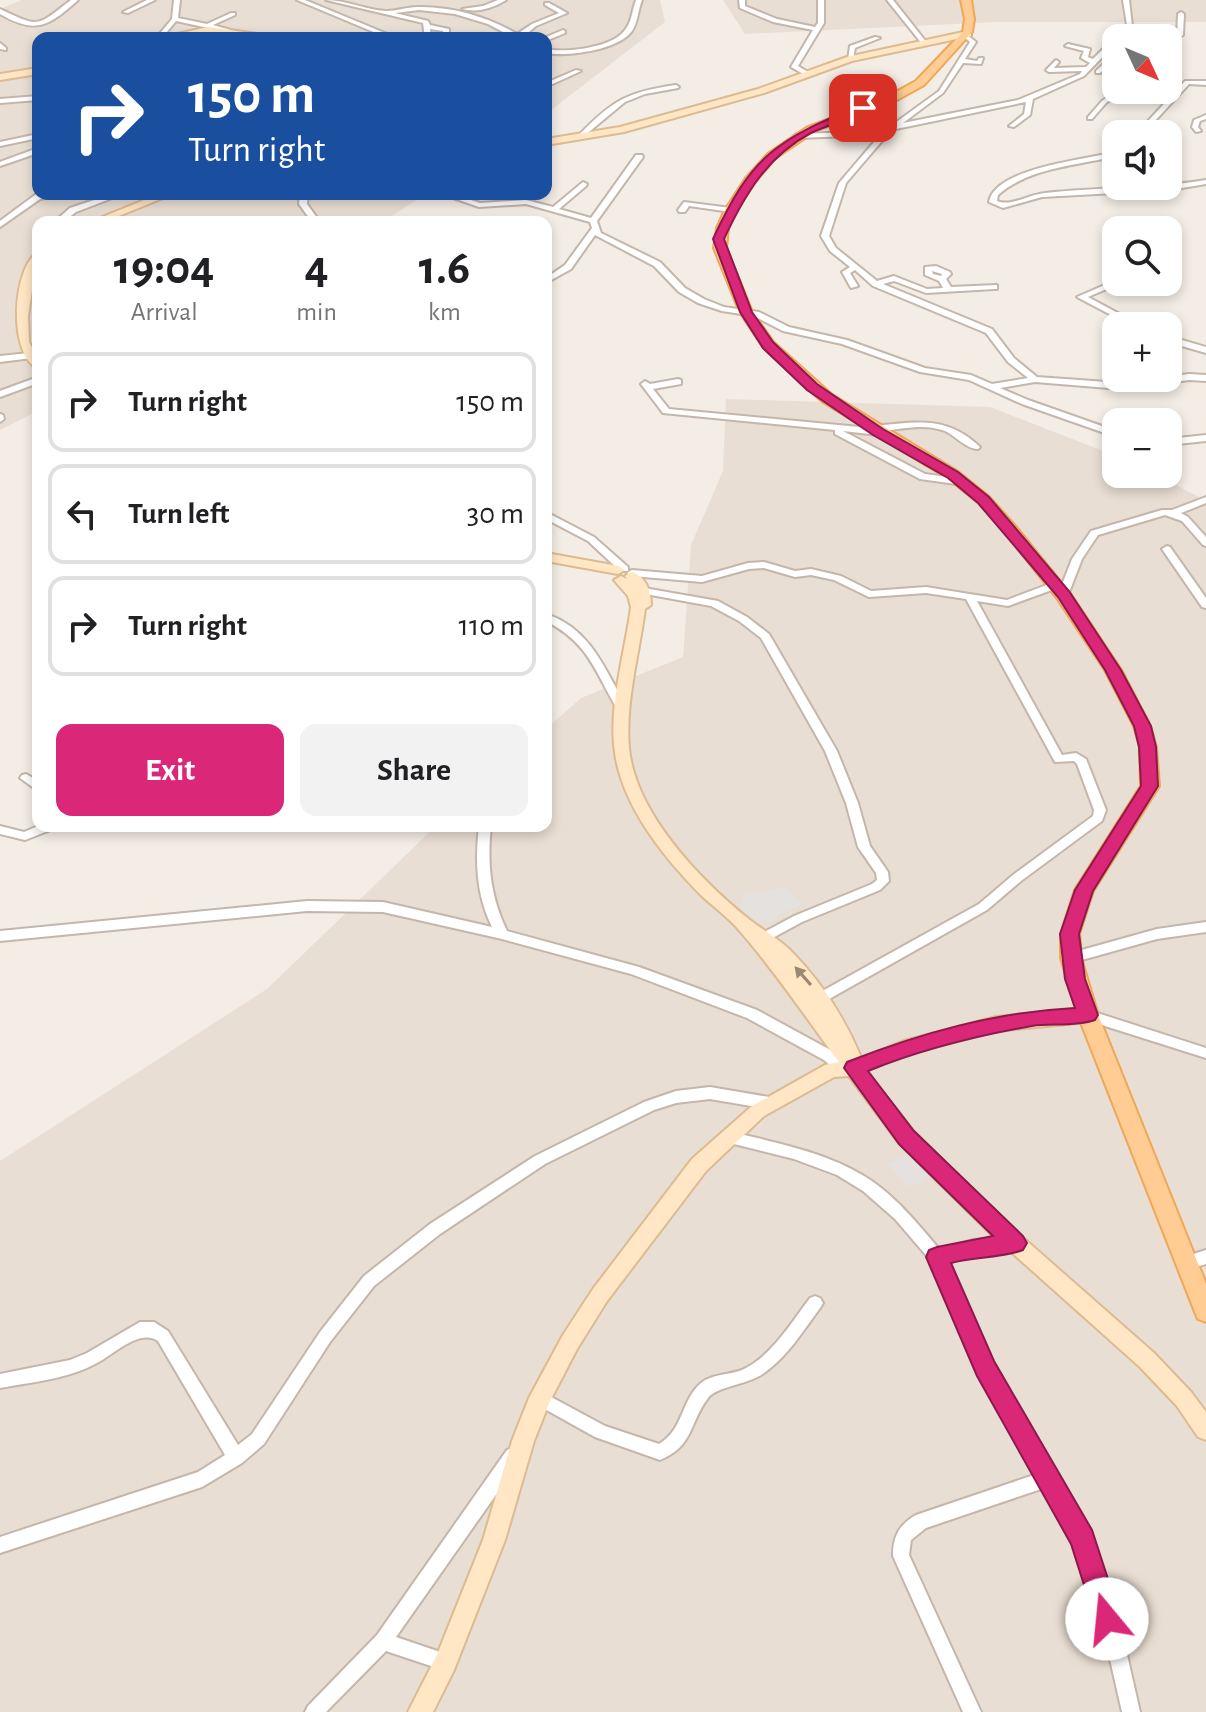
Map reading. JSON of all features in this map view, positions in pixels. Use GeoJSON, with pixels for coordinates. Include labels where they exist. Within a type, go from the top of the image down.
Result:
{"type":"FeatureCollection","features":[{"type":"Feature","properties":{"kind":"main road"},"geometry":{"type":"LineString","coordinates":[[964,3],[971,18],[968,36],[919,83],[797,136],[777,151],[750,179],[731,210],[719,239],[720,248],[746,312],[768,345],[812,387],[963,482],[1011,530],[1060,590],[1113,670],[1137,715],[1146,735],[1150,786],[1084,890],[1070,934],[1071,958],[1088,1015],[1206,1312]]}},
{"type":"Feature","properties":{"kind":"street"},"geometry":{"type":"LineString","coordinates":[[0,11],[25,26],[39,26],[75,0]]}},
{"type":"Feature","properties":{"kind":"street"},"geometry":{"type":"LineString","coordinates":[[126,12],[152,0]]}},
{"type":"Feature","properties":{"kind":"street"},"geometry":{"type":"LineString","coordinates":[[166,32],[175,19],[177,0]]}},
{"type":"Feature","properties":{"kind":"street"},"geometry":{"type":"LineString","coordinates":[[300,0],[379,32]]}},
{"type":"Feature","properties":{"kind":"street"},"geometry":{"type":"LineString","coordinates":[[329,0],[420,20],[428,27],[446,29],[446,32]]}},
{"type":"Feature","properties":{"kind":"street"},"geometry":{"type":"LineString","coordinates":[[387,13],[401,9],[484,8],[503,0]]}},
{"type":"Feature","properties":{"kind":"street"},"geometry":{"type":"LineString","coordinates":[[552,53],[619,39],[628,33],[639,0]]}},
{"type":"Feature","properties":{"kind":"street"},"geometry":{"type":"LineString","coordinates":[[742,0],[742,7],[759,16],[816,29]]}},
{"type":"Feature","properties":{"kind":"street"},"geometry":{"type":"LineString","coordinates":[[809,75],[794,67],[821,23],[821,0]]}},
{"type":"Feature","properties":{"kind":"street"},"geometry":{"type":"LineString","coordinates":[[890,0],[925,44]]}},
{"type":"Feature","properties":{"kind":"street"},"geometry":{"type":"LineString","coordinates":[[1126,0],[1130,24]]}},
{"type":"Feature","properties":{"kind":"street"},"geometry":{"type":"LineString","coordinates":[[525,32],[534,25],[564,13],[547,4]]}},
{"type":"Feature","properties":{"kind":"street"},"geometry":{"type":"LineString","coordinates":[[454,10],[477,15],[508,31],[516,24]]}},
{"type":"Feature","properties":{"kind":"street"},"geometry":{"type":"LineString","coordinates":[[210,24],[233,14]]}},
{"type":"Feature","properties":{"kind":"street"},"geometry":{"type":"LineString","coordinates":[[1181,14],[1181,24]]}},
{"type":"Feature","properties":{"kind":"street"},"geometry":{"type":"LineString","coordinates":[[175,19],[194,18],[236,32]]}},
{"type":"Feature","properties":{"kind":"street"},"geometry":{"type":"LineString","coordinates":[[2,25],[18,22]]}},
{"type":"Feature","properties":{"kind":"street"},"geometry":{"type":"LineString","coordinates":[[428,27],[428,32]]}},
{"type":"Feature","properties":{"kind":"street"},"geometry":{"type":"LineString","coordinates":[[185,32],[197,29],[231,31]]}},
{"type":"Feature","properties":{"kind":"street"},"geometry":{"type":"LineString","coordinates":[[552,37],[563,32]]}},
{"type":"Feature","properties":{"kind":"street"},"geometry":{"type":"LineString","coordinates":[[552,141],[621,130],[809,75],[850,59],[968,36],[973,42],[941,92],[890,130],[839,189],[825,236],[828,243],[876,284],[989,331],[1011,360],[1035,379]]}},
{"type":"Feature","properties":{"kind":"street"},"geometry":{"type":"LineString","coordinates":[[850,59],[852,47],[877,38]]}},
{"type":"Feature","properties":{"kind":"street"},"geometry":{"type":"LineString","coordinates":[[1068,46],[1088,50],[1084,58],[1094,62]]}},
{"type":"Feature","properties":{"kind":"street"},"geometry":{"type":"LineString","coordinates":[[797,136],[890,130],[999,108],[1030,98],[1088,70],[1102,53]]}},
{"type":"Feature","properties":{"kind":"street"},"geometry":{"type":"LineString","coordinates":[[962,61],[982,62]]}},
{"type":"Feature","properties":{"kind":"street"},"geometry":{"type":"LineString","coordinates":[[1056,62],[1049,70],[1088,70]]}},
{"type":"Feature","properties":{"kind":"street"},"geometry":{"type":"LineString","coordinates":[[1098,72],[1102,68]]}},
{"type":"Feature","properties":{"kind":"street"},"geometry":{"type":"LineString","coordinates":[[552,82],[578,71]]}},
{"type":"Feature","properties":{"kind":"street"},"geometry":{"type":"LineString","coordinates":[[0,77],[32,72]]}},
{"type":"Feature","properties":{"kind":"street"},"geometry":{"type":"LineString","coordinates":[[1152,120],[1187,82],[1206,83]]}},
{"type":"Feature","properties":{"kind":"street"},"geometry":{"type":"LineString","coordinates":[[582,135],[613,105],[630,94],[676,87]]}},
{"type":"Feature","properties":{"kind":"street"},"geometry":{"type":"LineString","coordinates":[[0,101],[32,98]]}},
{"type":"Feature","properties":{"kind":"street"},"geometry":{"type":"LineString","coordinates":[[1012,126],[1027,115],[1030,98]]}},
{"type":"Feature","properties":{"kind":"street"},"geometry":{"type":"LineString","coordinates":[[1090,118],[1102,104]]}},
{"type":"Feature","properties":{"kind":"street"},"geometry":{"type":"LineString","coordinates":[[1198,131],[1195,127],[1197,120],[1206,117]]}},
{"type":"Feature","properties":{"kind":"street"},"geometry":{"type":"LineString","coordinates":[[1,143],[32,137]]}},
{"type":"Feature","properties":{"kind":"street"},"geometry":{"type":"LineString","coordinates":[[0,164],[32,153]]}},
{"type":"Feature","properties":{"kind":"street"},"geometry":{"type":"LineString","coordinates":[[552,277],[568,267],[639,157]]}},
{"type":"Feature","properties":{"kind":"street"},"geometry":{"type":"LineString","coordinates":[[1102,157],[1042,171],[1006,184],[996,191],[993,202],[1003,206],[1042,195],[1102,192]]}},
{"type":"Feature","properties":{"kind":"street"},"geometry":{"type":"LineString","coordinates":[[1182,186],[1206,182]]}},
{"type":"Feature","properties":{"kind":"street"},"geometry":{"type":"LineString","coordinates":[[555,209],[583,184]]}},
{"type":"Feature","properties":{"kind":"street"},"geometry":{"type":"LineString","coordinates":[[0,225],[34,200]]}},
{"type":"Feature","properties":{"kind":"street"},"geometry":{"type":"LineString","coordinates":[[66,216],[73,210],[102,200]]}},
{"type":"Feature","properties":{"kind":"street"},"geometry":{"type":"LineString","coordinates":[[111,216],[152,200]]}},
{"type":"Feature","properties":{"kind":"street"},"geometry":{"type":"LineString","coordinates":[[463,200],[474,204],[526,202],[555,209],[594,226],[610,242],[657,264],[687,293],[722,309],[746,312],[786,329],[844,342],[923,370],[971,378],[1025,402],[1102,429]]}},
{"type":"Feature","properties":{"kind":"street"},"geometry":{"type":"LineString","coordinates":[[682,210],[687,204],[696,204],[731,210]]}},
{"type":"Feature","properties":{"kind":"street"},"geometry":{"type":"LineString","coordinates":[[32,261],[24,303],[23,336],[32,359]]}},
{"type":"Feature","properties":{"kind":"street"},"geometry":{"type":"LineString","coordinates":[[854,286],[846,272],[855,267]]}},
{"type":"Feature","properties":{"kind":"street"},"geometry":{"type":"LineString","coordinates":[[876,284],[894,278],[926,291],[994,287]]}},
{"type":"Feature","properties":{"kind":"street"},"geometry":{"type":"LineString","coordinates":[[942,279],[948,289]]}},
{"type":"Feature","properties":{"kind":"street"},"geometry":{"type":"LineString","coordinates":[[1102,289],[1081,297],[1110,312]]}},
{"type":"Feature","properties":{"kind":"street"},"geometry":{"type":"LineString","coordinates":[[1182,343],[1206,350]]}},
{"type":"Feature","properties":{"kind":"street"},"geometry":{"type":"LineString","coordinates":[[0,359],[29,356]]}},
{"type":"Feature","properties":{"kind":"street"},"geometry":{"type":"LineString","coordinates":[[990,387],[1035,379],[1121,386],[1189,377],[1206,378]]}},
{"type":"Feature","properties":{"kind":"street"},"geometry":{"type":"LineString","coordinates":[[0,394],[32,382]]}},
{"type":"Feature","properties":{"kind":"street"},"geometry":{"type":"LineString","coordinates":[[678,382],[646,386],[666,411],[696,416],[798,422],[832,429],[876,430],[940,424],[957,432],[975,447]]}},
{"type":"Feature","properties":{"kind":"street"},"geometry":{"type":"LineString","coordinates":[[832,429],[923,477],[963,482]]}},
{"type":"Feature","properties":{"kind":"street"},"geometry":{"type":"LineString","coordinates":[[1182,441],[1206,438]]}},
{"type":"Feature","properties":{"kind":"street"},"geometry":{"type":"LineString","coordinates":[[1173,513],[1206,500]]}},
{"type":"Feature","properties":{"kind":"street"},"geometry":{"type":"LineString","coordinates":[[552,558],[623,573],[702,579],[748,566],[764,565],[795,574],[811,572],[837,578],[869,594],[926,590],[1008,603],[1060,590],[1094,533],[1165,512],[1185,519],[1206,543]]}},
{"type":"Feature","properties":{"kind":"street"},"geometry":{"type":"LineString","coordinates":[[552,519],[573,531],[644,591],[714,603],[765,636],[831,751],[852,803],[864,847],[883,875],[883,881],[876,887],[798,919],[763,938]]}},
{"type":"Feature","properties":{"kind":"street"},"geometry":{"type":"LineString","coordinates":[[1167,549],[1206,605]]}},
{"type":"Feature","properties":{"kind":"street"},"geometry":{"type":"LineString","coordinates":[[623,573],[637,601],[635,640],[623,709],[622,751],[640,806],[665,842],[744,924],[849,1068],[906,1137],[1015,1243],[1147,1360],[1184,1399],[1206,1430]]}},
{"type":"Feature","properties":{"kind":"street"},"geometry":{"type":"LineString","coordinates":[[635,640],[642,622],[644,591]]}},
{"type":"Feature","properties":{"kind":"street"},"geometry":{"type":"LineString","coordinates":[[822,998],[983,907],[1098,818],[1100,810],[1082,762],[1076,757],[1059,759],[1053,752],[970,598]]}},
{"type":"Feature","properties":{"kind":"street"},"geometry":{"type":"LineString","coordinates":[[552,619],[571,628],[590,648],[623,709]]}},
{"type":"Feature","properties":{"kind":"street"},"geometry":{"type":"LineString","coordinates":[[26,778],[32,782]]}},
{"type":"Feature","properties":{"kind":"street"},"geometry":{"type":"LineString","coordinates":[[0,830],[25,836],[35,832]]}},
{"type":"Feature","properties":{"kind":"street"},"geometry":{"type":"LineString","coordinates":[[484,832],[481,869],[483,884],[489,910],[502,934]]}},
{"type":"Feature","properties":{"kind":"street"},"geometry":{"type":"LineString","coordinates":[[0,936],[307,906],[383,907],[502,934],[634,970],[752,1014],[849,1068]]}},
{"type":"Feature","properties":{"kind":"street"},"geometry":{"type":"LineString","coordinates":[[744,924],[763,938],[822,998],[846,1042],[849,1068]]}},
{"type":"Feature","properties":{"kind":"street"},"geometry":{"type":"LineString","coordinates":[[1071,958],[1157,934],[1206,927]]}},
{"type":"Feature","properties":{"kind":"street"},"geometry":{"type":"LineString","coordinates":[[420,1712],[446,1662],[494,1540],[523,1441],[540,1398],[600,1295],[690,1175],[727,1137],[769,1103],[827,1072],[849,1068],[963,1031],[1037,1018],[1088,1015],[1206,1053]]}},
{"type":"Feature","properties":{"kind":"street"},"geometry":{"type":"LineString","coordinates":[[0,1545],[202,1479],[236,1457],[258,1439],[325,1337],[369,1281],[477,1199],[561,1148],[661,1101],[694,1093],[769,1103]]}},
{"type":"Feature","properties":{"kind":"street"},"geometry":{"type":"LineString","coordinates":[[727,1137],[825,1164],[858,1180],[890,1205],[937,1257],[985,1368],[1083,1539],[1116,1646],[1131,1712]]}},
{"type":"Feature","properties":{"kind":"street"},"geometry":{"type":"LineString","coordinates":[[937,1257],[973,1247],[1015,1243]]}},
{"type":"Feature","properties":{"kind":"street"},"geometry":{"type":"LineString","coordinates":[[1186,1263],[1206,1257]]}},
{"type":"Feature","properties":{"kind":"street"},"geometry":{"type":"LineString","coordinates":[[540,1398],[601,1432],[660,1452],[683,1437],[702,1394],[710,1385],[756,1370],[788,1338],[815,1303]]}},
{"type":"Feature","properties":{"kind":"street"},"geometry":{"type":"LineString","coordinates":[[0,1381],[71,1367],[140,1329],[154,1329],[163,1336],[236,1457]]}},
{"type":"Feature","properties":{"kind":"street"},"geometry":{"type":"LineString","coordinates":[[314,1712],[383,1641],[523,1441]]}},
{"type":"Feature","properties":{"kind":"street"},"geometry":{"type":"LineString","coordinates":[[972,1712],[901,1556],[901,1538],[906,1530],[922,1521],[1046,1479]]}},
{"type":"Feature","properties":{"kind":"street"},"geometry":{"type":"LineString","coordinates":[[383,1641],[446,1662]]}},
{"type":"Feature","properties":{"kind":"shaded area"},"geometry":{"type":"Polygon","coordinates":[[[22,0],[660,0],[665,22],[552,109],[552,32],[32,32],[32,200],[416,200],[392,216],[32,216],[32,414],[0,430],[0,9],[22,0]]]}},
{"type":"Feature","properties":{"kind":"shaded area"},"geometry":{"type":"Polygon","coordinates":[[[723,0],[1206,0],[1206,22],[995,22],[745,34],[723,0]]]}},
{"type":"Feature","properties":{"kind":"shaded area"},"geometry":{"type":"Polygon","coordinates":[[[726,399],[990,407],[1102,451],[1102,488],[1181,488],[1206,501],[1206,1712],[0,1712],[0,1161],[267,989],[430,832],[552,832],[552,724],[581,698],[683,657],[691,545],[723,471],[726,399]]]}},
{"type":"Feature","properties":{"kind":"shaded area"},"geometry":{"type":"Polygon","coordinates":[[[784,886],[803,905],[780,914],[770,923],[764,919],[757,924],[737,911],[745,893],[763,893],[784,886]]]}},
{"type":"Feature","properties":{"kind":"shaded area"},"geometry":{"type":"Polygon","coordinates":[[[911,1152],[930,1176],[908,1188],[888,1164],[911,1152]]]}},
{"type":"Feature","properties":{"kind":"route"},"geometry":{"type":"LineString","coordinates":[[863,108],[809,130],[787,143],[750,179],[735,203],[719,239],[746,312],[768,345],[812,387],[878,432],[953,475],[984,500],[1063,595],[1113,670],[1142,726],[1148,747],[1150,786],[1084,890],[1070,934],[1075,979],[1088,1015],[1037,1018],[963,1031],[904,1048],[854,1068],[906,1137],[1015,1243],[973,1247],[937,1257],[985,1368],[1083,1539],[1107,1619]]}}]}
